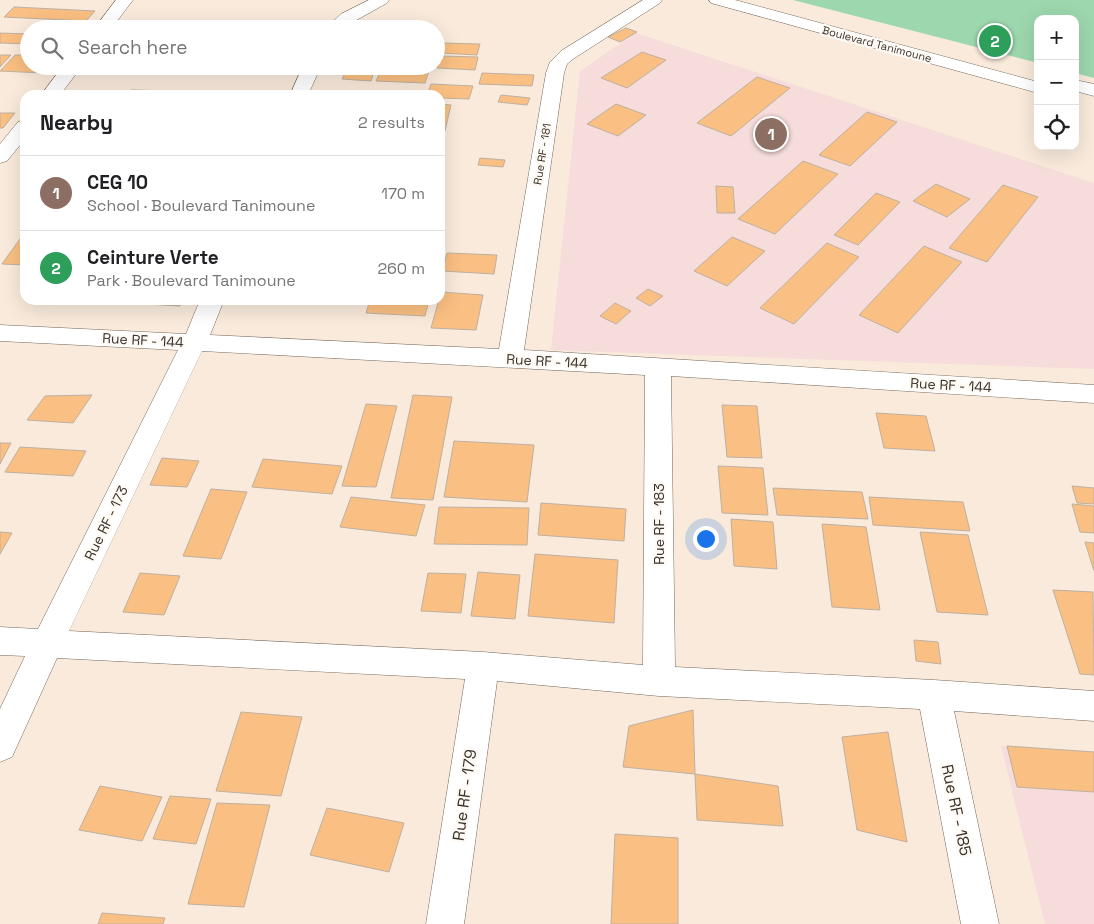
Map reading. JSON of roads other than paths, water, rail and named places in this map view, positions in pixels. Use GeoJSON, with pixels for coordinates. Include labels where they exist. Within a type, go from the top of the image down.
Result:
{"type":"FeatureCollection","features":[{"type":"Feature","properties":{"kind":"street"},"geometry":{"type":"LineString","coordinates":[[109,20],[125,0]]}},
{"type":"Feature","properties":{"kind":"street"},"geometry":{"type":"LineString","coordinates":[[344,20],[381,0]]}},
{"type":"Feature","properties":{"kind":"street","name":"Rue RF - 181"},"geometry":{"type":"LineString","coordinates":[[510,358],[553,82],[559,62],[654,0]]}},
{"type":"Feature","properties":{"kind":"street","name":"Boulevard Tanimoune"},"geometry":{"type":"LineString","coordinates":[[717,0],[1034,87]]}},
{"type":"Feature","properties":{"kind":"street","name":"Boulevard Tanimoune"},"geometry":{"type":"LineString","coordinates":[[758,0],[1034,74]]}},
{"type":"Feature","properties":{"kind":"street"},"geometry":{"type":"LineString","coordinates":[[54,90],[65,75]]}},
{"type":"Feature","properties":{"kind":"street"},"geometry":{"type":"LineString","coordinates":[[301,90],[308,75]]}},
{"type":"Feature","properties":{"kind":"street"},"geometry":{"type":"LineString","coordinates":[[1079,86],[1094,90]]}},
{"type":"Feature","properties":{"kind":"street"},"geometry":{"type":"LineString","coordinates":[[1079,99],[1094,103]]}},
{"type":"Feature","properties":{"kind":"street"},"geometry":{"type":"LineString","coordinates":[[0,157],[20,132]]}},
{"type":"Feature","properties":{"kind":"street","name":"Rue RF - 173"},"geometry":{"type":"LineString","coordinates":[[0,746],[47,644],[194,342],[210,305]]}},
{"type":"Feature","properties":{"kind":"street","name":"Rue RF - 144"},"geometry":{"type":"LineString","coordinates":[[0,333],[510,358],[1094,394]]}},
{"type":"Feature","properties":{"kind":"street","name":"Rue RF - 183"},"geometry":{"type":"LineString","coordinates":[[658,368],[659,681]]}},
{"type":"Feature","properties":{"kind":"street"},"geometry":{"type":"LineString","coordinates":[[0,641],[483,666],[659,681],[934,695],[1094,706]]}},
{"type":"Feature","properties":{"kind":"street","name":"Rue RF - 179"},"geometry":{"type":"LineString","coordinates":[[445,924],[483,666]]}},
{"type":"Feature","properties":{"kind":"street","name":"Rue RF - 185"},"geometry":{"type":"LineString","coordinates":[[934,695],[980,924]]}},
{"type":"Feature","properties":{"kind":"place","name":"Ceinture Verte"},"geometry":{"type":"Point","coordinates":[995,41]}},
{"type":"Feature","properties":{"kind":"place","name":"CEG 10"},"geometry":{"type":"Point","coordinates":[771,134]}}]}
